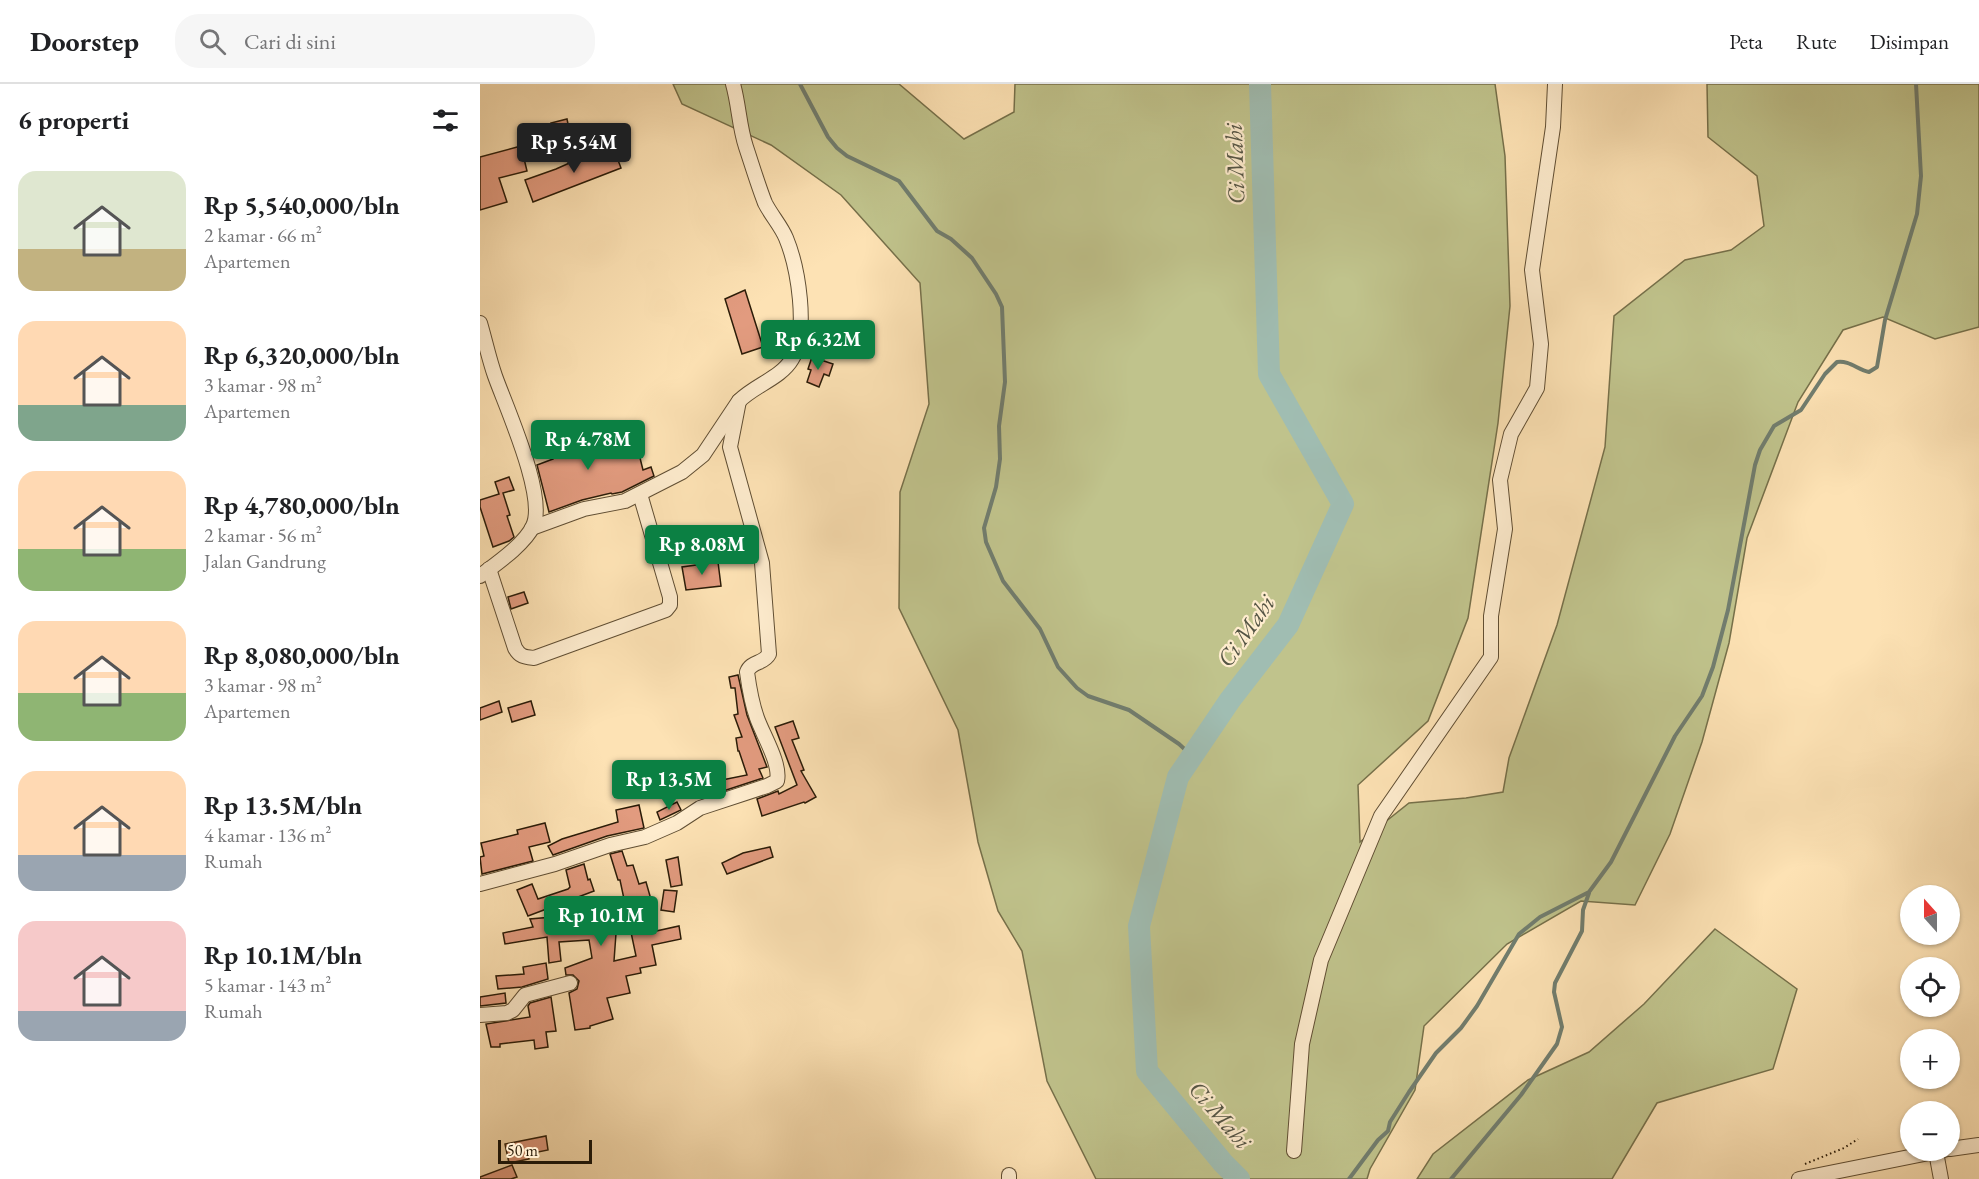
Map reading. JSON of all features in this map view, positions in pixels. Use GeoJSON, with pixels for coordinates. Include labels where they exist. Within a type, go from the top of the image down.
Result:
{"type":"FeatureCollection","features":[{"type":"Feature","properties":{"kind":"street"},"geometry":{"type":"LineString","coordinates":[[532,528],[584,509],[625,501],[698,462],[739,401],[783,370],[793,357],[799,337],[801,310],[796,276],[788,242],[762,194],[742,135],[733,84]]}},
{"type":"Feature","properties":{"kind":"street"},"geometry":{"type":"LineString","coordinates":[[1294,1151],[1302,1044],[1321,960],[1381,816],[1491,657],[1491,616],[1505,530],[1500,480],[1511,434],[1537,388],[1541,344],[1532,270],[1553,127],[1555,84]]}},
{"type":"Feature","properties":{"kind":"street"},"geometry":{"type":"LineString","coordinates":[[480,323],[494,372],[534,485],[537,513],[532,528],[524,539],[485,573],[518,654],[534,658],[666,610],[670,605],[670,597],[640,494]]}},
{"type":"Feature","properties":{"kind":"street"},"geometry":{"type":"LineString","coordinates":[[480,884],[555,864],[610,845],[645,837],[677,823],[700,808],[777,781],[771,752],[756,716],[747,672],[752,665],[766,659],[769,654],[762,563],[730,447],[739,401]]}},
{"type":"Feature","properties":{"kind":"street"},"geometry":{"type":"LineString","coordinates":[[480,1016],[507,1013],[513,1010],[525,995],[570,983]]}},
{"type":"Feature","properties":{"kind":"street"},"geometry":{"type":"LineString","coordinates":[[1960,1148],[1979,1144]]}},
{"type":"Feature","properties":{"kind":"street"},"geometry":{"type":"LineString","coordinates":[[1799,1179],[1868,1172],[1907,1161]]}},
{"type":"Feature","properties":{"kind":"street"},"geometry":{"type":"LineString","coordinates":[[1941,1179],[1942,1161]]}},
{"type":"Feature","properties":{"kind":"path"},"geometry":{"type":"LineString","coordinates":[[1799,1179],[1799,1168],[1808,1162],[1844,1148],[1858,1139]]}},
{"type":"Feature","properties":{"kind":"green space"},"geometry":{"type":"Polygon","coordinates":[[[673,84],[899,84],[964,139],[1014,112],[1015,84],[1495,84],[1505,156],[1510,306],[1498,423],[1468,618],[1428,721],[1358,785],[1360,842],[1409,803],[1503,792],[1509,758],[1557,625],[1605,447],[1614,316],[1685,260],[1731,250],[1764,226],[1757,176],[1708,137],[1707,84],[1979,84],[1979,327],[1935,339],[1883,317],[1843,330],[1798,402],[1747,538],[1729,643],[1702,742],[1670,834],[1635,905],[1581,901],[1507,944],[1424,1026],[1415,1090],[1370,1169],[1367,1179],[1096,1179],[1047,1081],[1022,951],[998,911],[978,842],[958,730],[899,608],[900,492],[929,404],[920,283],[841,195],[771,145],[682,104],[673,84]]]}},
{"type":"Feature","properties":{"kind":"green space"},"geometry":{"type":"Polygon","coordinates":[[[1715,929],[1797,989],[1773,1069],[1657,1103],[1612,1179],[1417,1179],[1433,1154],[1528,1080],[1589,1052],[1644,1004],[1715,929]]]}},
{"type":"Feature","properties":{"kind":"building"},"geometry":{"type":"Polygon","coordinates":[[[567,119],[571,139],[551,143],[552,147],[526,154],[520,134],[552,126],[551,123],[567,119]]]}},
{"type":"Feature","properties":{"kind":"building"},"geometry":{"type":"Polygon","coordinates":[[[612,144],[621,168],[533,202],[525,180],[612,144]]]}},
{"type":"Feature","properties":{"kind":"building"},"geometry":{"type":"Polygon","coordinates":[[[521,146],[527,171],[499,178],[507,202],[480,210],[480,157],[521,146]]]}},
{"type":"Feature","properties":{"kind":"building"},"geometry":{"type":"Polygon","coordinates":[[[745,290],[763,347],[742,354],[725,299],[745,290]]]}},
{"type":"Feature","properties":{"kind":"building"},"geometry":{"type":"Polygon","coordinates":[[[812,357],[833,364],[829,376],[824,374],[819,387],[807,382],[812,357]]]}},
{"type":"Feature","properties":{"kind":"building"},"geometry":{"type":"Polygon","coordinates":[[[573,432],[578,450],[612,439],[616,451],[637,446],[643,470],[651,467],[654,476],[622,492],[582,500],[549,512],[537,465],[553,459],[547,441],[573,432]]]}},
{"type":"Feature","properties":{"kind":"building"},"geometry":{"type":"Polygon","coordinates":[[[509,477],[514,490],[503,493],[514,537],[493,547],[480,507],[480,500],[499,494],[495,482],[509,477]]]}},
{"type":"Feature","properties":{"kind":"building"},"geometry":{"type":"Polygon","coordinates":[[[718,562],[721,586],[686,590],[682,567],[718,562]]]}},
{"type":"Feature","properties":{"kind":"building"},"geometry":{"type":"Polygon","coordinates":[[[524,592],[528,603],[511,609],[508,597],[524,592]]]}},
{"type":"Feature","properties":{"kind":"building"},"geometry":{"type":"Polygon","coordinates":[[[738,675],[747,715],[767,767],[759,769],[763,778],[708,796],[704,785],[747,775],[738,751],[736,738],[742,737],[734,715],[738,714],[735,688],[731,688],[729,677],[738,675]]]}},
{"type":"Feature","properties":{"kind":"building"},"geometry":{"type":"Polygon","coordinates":[[[499,701],[502,712],[480,720],[480,708],[499,701]]]}},
{"type":"Feature","properties":{"kind":"building"},"geometry":{"type":"Polygon","coordinates":[[[531,701],[535,715],[512,722],[508,708],[531,701]]]}},
{"type":"Feature","properties":{"kind":"building"},"geometry":{"type":"Polygon","coordinates":[[[793,721],[799,738],[792,740],[804,770],[801,771],[816,797],[805,803],[762,816],[757,799],[778,791],[779,794],[797,785],[775,727],[793,721]]]}},
{"type":"Feature","properties":{"kind":"building"},"geometry":{"type":"Polygon","coordinates":[[[677,802],[681,810],[660,820],[657,812],[677,802]]]}},
{"type":"Feature","properties":{"kind":"building"},"geometry":{"type":"Polygon","coordinates":[[[639,805],[644,828],[607,836],[553,855],[548,846],[562,839],[618,822],[616,810],[639,805]]]}},
{"type":"Feature","properties":{"kind":"building"},"geometry":{"type":"Polygon","coordinates":[[[545,823],[550,842],[529,847],[533,861],[482,874],[480,857],[484,856],[481,843],[518,834],[517,830],[545,823]]]}},
{"type":"Feature","properties":{"kind":"building"},"geometry":{"type":"Polygon","coordinates":[[[770,847],[773,857],[727,874],[722,863],[743,853],[770,847]]]}},
{"type":"Feature","properties":{"kind":"building"},"geometry":{"type":"Polygon","coordinates":[[[622,851],[627,866],[633,865],[639,884],[646,882],[654,910],[642,909],[647,933],[679,926],[681,939],[652,945],[656,965],[640,968],[641,973],[626,976],[630,993],[607,998],[613,1019],[590,1026],[590,1028],[575,1030],[569,993],[577,989],[579,981],[573,975],[566,975],[565,968],[592,958],[589,940],[559,942],[561,961],[549,963],[547,937],[505,944],[503,933],[533,927],[530,919],[599,913],[618,906],[614,961],[636,956],[620,880],[618,880],[610,854],[622,851]]]}},
{"type":"Feature","properties":{"kind":"building"},"geometry":{"type":"Polygon","coordinates":[[[678,857],[682,885],[671,887],[666,860],[678,857]]]}},
{"type":"Feature","properties":{"kind":"building"},"geometry":{"type":"Polygon","coordinates":[[[584,864],[588,880],[590,879],[594,891],[528,916],[517,890],[532,884],[538,899],[568,889],[570,887],[566,870],[584,864]]]}},
{"type":"Feature","properties":{"kind":"building"},"geometry":{"type":"Polygon","coordinates":[[[664,890],[677,891],[674,912],[661,910],[664,890]]]}},
{"type":"Feature","properties":{"kind":"building"},"geometry":{"type":"Polygon","coordinates":[[[546,963],[548,979],[522,987],[498,989],[496,976],[524,974],[523,967],[546,963]]]}},
{"type":"Feature","properties":{"kind":"building"},"geometry":{"type":"Polygon","coordinates":[[[505,993],[506,1003],[480,1006],[480,997],[505,993]]]}},
{"type":"Feature","properties":{"kind":"building"},"geometry":{"type":"Polygon","coordinates":[[[551,997],[556,1031],[546,1032],[548,1047],[535,1049],[534,1040],[491,1047],[486,1024],[530,1017],[528,1006],[530,1003],[551,997]]]}},
{"type":"Feature","properties":{"kind":"building"},"geometry":{"type":"Polygon","coordinates":[[[546,1136],[548,1150],[528,1154],[529,1159],[509,1163],[505,1144],[546,1136]]]}},
{"type":"Feature","properties":{"kind":"building"},"geometry":{"type":"Polygon","coordinates":[[[512,1165],[517,1177],[480,1179],[480,1177],[512,1165]]]}},
{"type":"Feature","properties":{"kind":"waterway"},"geometry":{"type":"LineString","coordinates":[[800,84],[828,137],[837,148],[847,156],[899,181],[937,231],[951,239],[972,258],[1002,307],[1005,382],[999,426],[1000,459],[996,487],[984,528],[986,542],[1003,581],[1040,629],[1058,667],[1077,688],[1088,696],[1129,710],[1179,744],[1192,756]]}},
{"type":"Feature","properties":{"kind":"waterway","name":"Ci Mahi"},"geometry":{"type":"LineString","coordinates":[[1239,1179],[1223,1163],[1147,1071],[1139,926],[1178,777],[1230,700],[1288,625],[1343,504],[1269,374],[1260,84]]}},
{"type":"Feature","properties":{"kind":"waterway"},"geometry":{"type":"LineString","coordinates":[[1349,1179],[1378,1140],[1388,1131],[1390,1122],[1436,1053],[1461,1028],[1477,1006],[1519,934],[1540,917],[1589,892],[1611,862],[1675,736],[1702,696],[1713,667],[1728,610],[1755,465],[1760,450],[1774,426],[1801,410],[1825,374],[1837,362],[1846,362],[1869,372],[1877,367],[1885,320],[1917,214],[1921,176],[1916,84]]}},
{"type":"Feature","properties":{"kind":"waterway"},"geometry":{"type":"LineString","coordinates":[[1451,1179],[1521,1095],[1557,1044],[1562,1027],[1554,992],[1555,983],[1582,931],[1583,910],[1589,893]]}}]}
